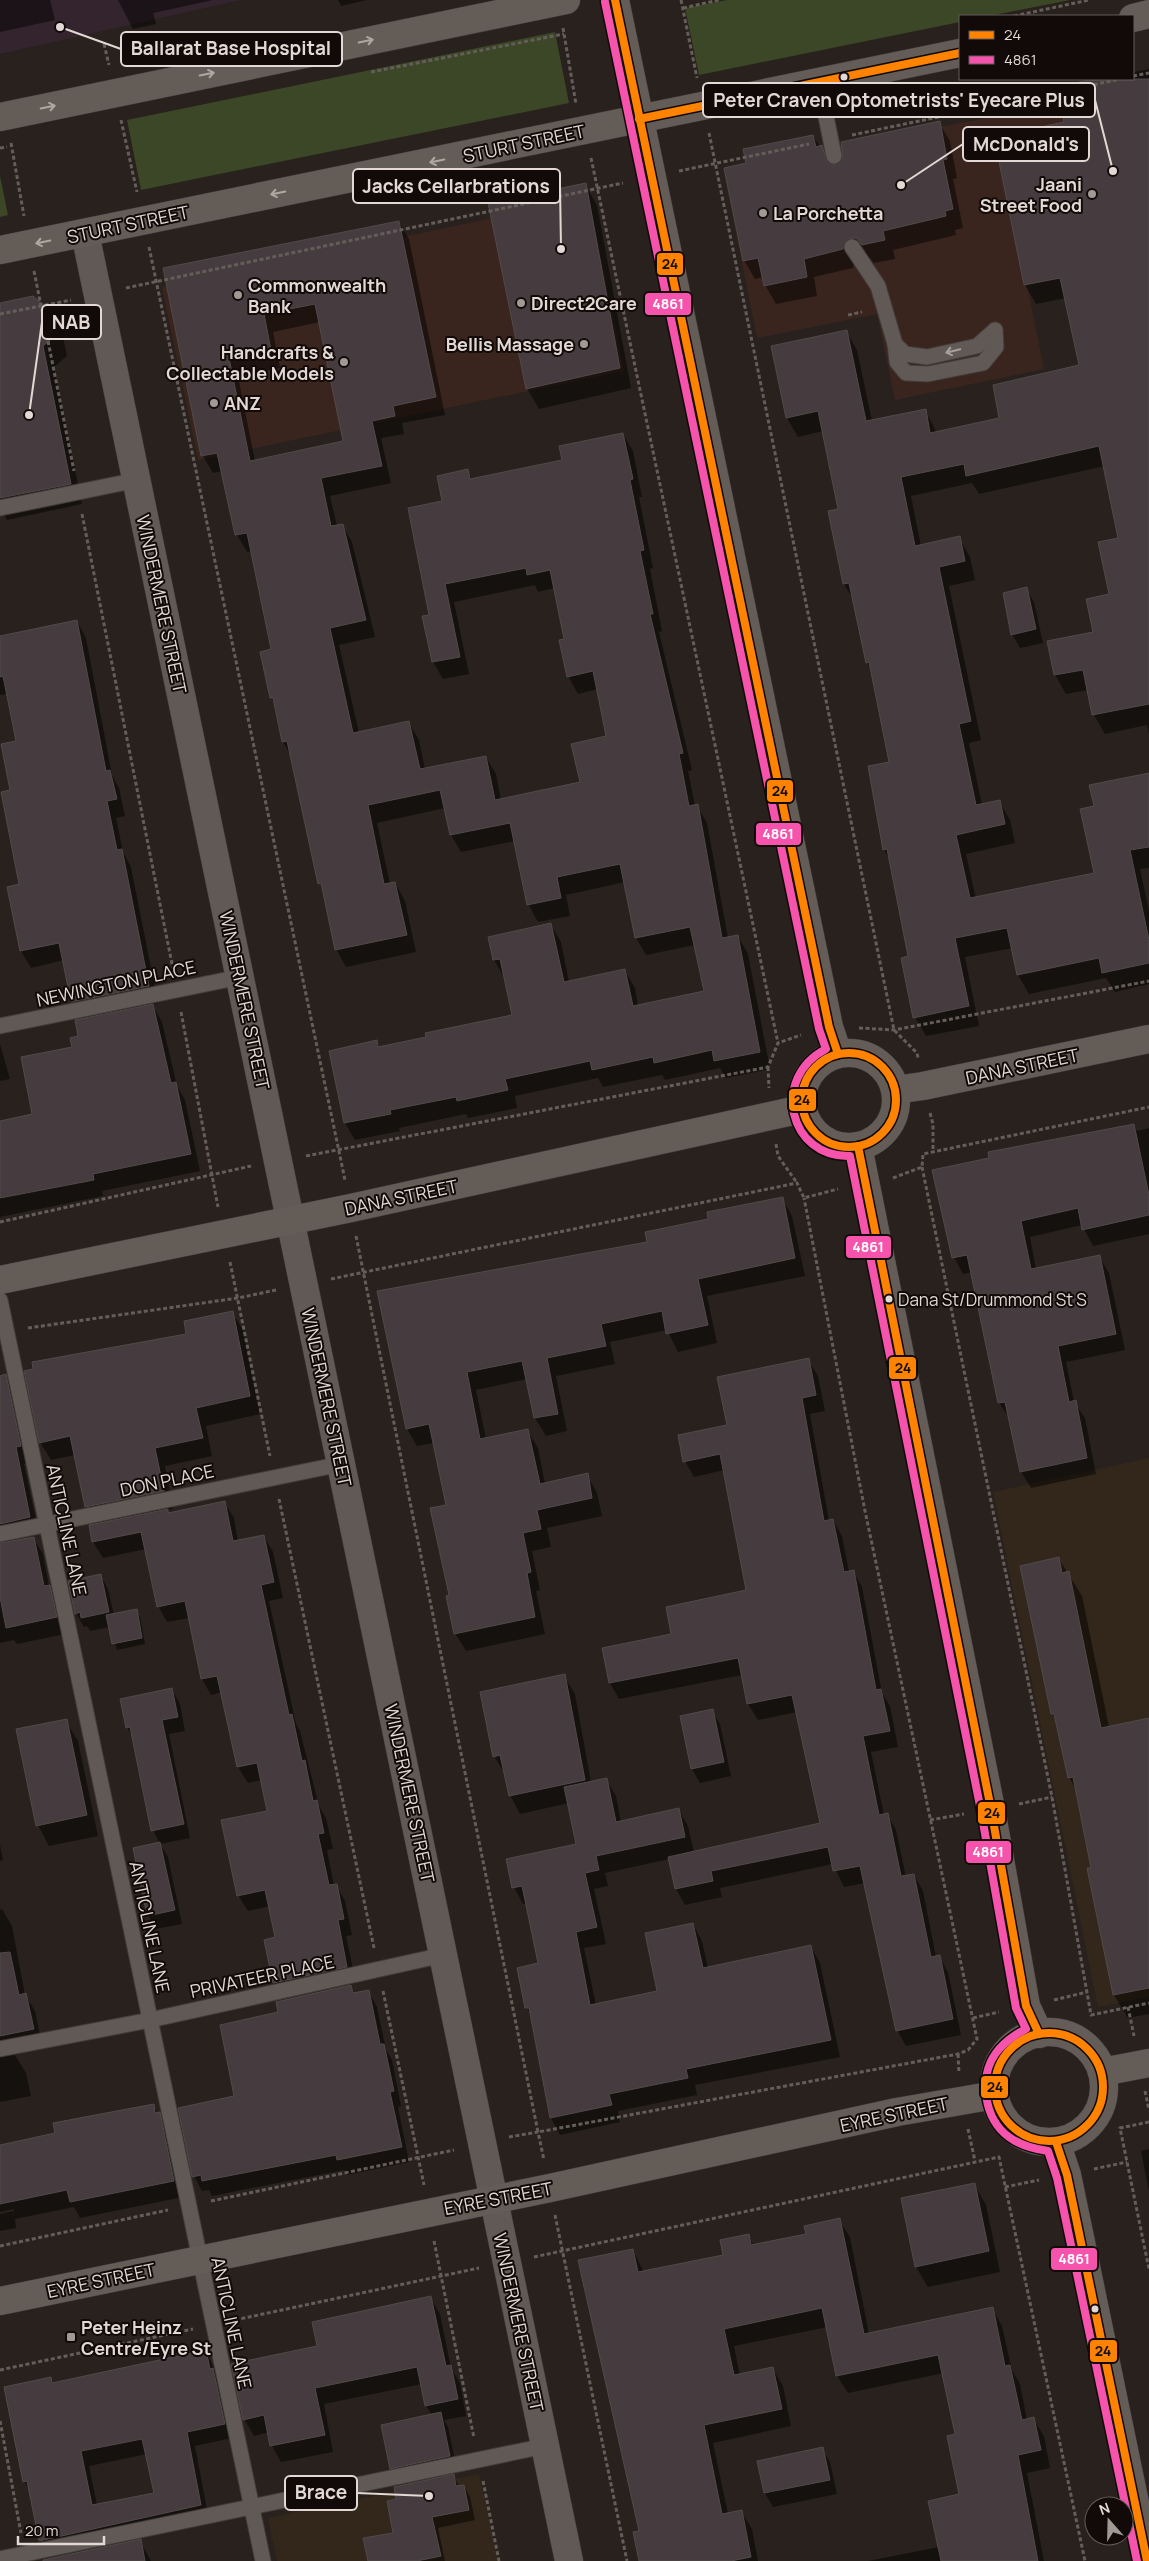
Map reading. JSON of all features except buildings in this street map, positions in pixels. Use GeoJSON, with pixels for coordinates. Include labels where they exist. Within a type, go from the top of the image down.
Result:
{"type":"FeatureCollection","features":[{"type":"Feature","properties":{"kind":"main road"},"geometry":{"type":"LineString","coordinates":[[615,0],[829,1027],[838,1054]]}},
{"type":"Feature","properties":{"kind":"main road"},"geometry":{"type":"LineString","coordinates":[[0,117],[563,1]]}},
{"type":"Feature","properties":{"kind":"main road"},"geometry":{"type":"LineString","coordinates":[[1134,18],[1149,14]]}},
{"type":"Feature","properties":{"kind":"main road","name":"STURT STREET"},"geometry":{"type":"LineString","coordinates":[[0,250],[959,53]]}},
{"type":"Feature","properties":{"kind":"main road","name":"DANA STREET"},"geometry":{"type":"LineString","coordinates":[[895,1090],[923,1086],[1149,1039]]}},
{"type":"Feature","properties":{"kind":"main road"},"geometry":{"type":"LineString","coordinates":[[853,1053],[867,1057],[880,1065],[890,1076],[895,1090],[896,1105],[892,1119],[878,1136],[858,1146],[840,1146],[822,1139],[809,1126],[802,1109],[802,1091],[809,1074],[822,1062],[838,1054],[853,1053]]}},
{"type":"Feature","properties":{"kind":"main road","name":"DANA STREET"},"geometry":{"type":"LineString","coordinates":[[0,1280],[351,1208],[802,1109]]}},
{"type":"Feature","properties":{"kind":"main road"},"geometry":{"type":"LineString","coordinates":[[858,1146],[991,1809],[1026,2006],[1039,2034]]}},
{"type":"Feature","properties":{"kind":"main road"},"geometry":{"type":"LineString","coordinates":[[1055,2033],[1071,2037],[1085,2045],[1096,2057],[1102,2072],[1104,2085],[1103,2099],[1095,2117],[1082,2132],[1056,2142],[1044,2142],[1021,2134],[1004,2118],[995,2095],[998,2068],[1008,2052],[1022,2040],[1039,2034],[1055,2033]]}},
{"type":"Feature","properties":{"kind":"main road"},"geometry":{"type":"LineString","coordinates":[[1102,2072],[1149,2063]]}},
{"type":"Feature","properties":{"kind":"main road","name":"EYRE STREET"},"geometry":{"type":"LineString","coordinates":[[0,2301],[550,2188],[897,2112],[995,2095]]}},
{"type":"Feature","properties":{"kind":"main road"},"geometry":{"type":"LineString","coordinates":[[1056,2142],[1067,2175],[1147,2561]]}},
{"type":"Feature","properties":{"kind":"street","name":"WINDERMERE STREET"},"geometry":{"type":"LineString","coordinates":[[85,233],[569,2561]]}},
{"type":"Feature","properties":{"kind":"lane"},"geometry":{"type":"LineString","coordinates":[[819,82],[834,156]]}},
{"type":"Feature","properties":{"kind":"lane"},"geometry":{"type":"LineString","coordinates":[[852,247],[878,286],[894,344],[906,354],[927,357],[977,346],[995,330]]}},
{"type":"Feature","properties":{"kind":"lane"},"geometry":{"type":"LineString","coordinates":[[0,508],[136,480]]}},
{"type":"Feature","properties":{"kind":"lane","name":"NEWINGTON PLACE"},"geometry":{"type":"LineString","coordinates":[[0,1026],[240,977]]}},
{"type":"Feature","properties":{"kind":"lane","name":"ANTICLINE LANE"},"geometry":{"type":"LineString","coordinates":[[0,1300],[263,2561]]}},
{"type":"Feature","properties":{"kind":"lane","name":"DON PLACE"},"geometry":{"type":"LineString","coordinates":[[0,1534],[341,1464]]}},
{"type":"Feature","properties":{"kind":"lane","name":"PRIVATEER PLACE"},"geometry":{"type":"LineString","coordinates":[[0,2049],[150,2020],[443,1956]]}},
{"type":"Feature","properties":{"kind":"lane"},"geometry":{"type":"LineString","coordinates":[[0,2559],[546,2446]]}},
{"type":"Feature","properties":{"kind":"path"},"geometry":{"type":"LineString","coordinates":[[681,0],[682,8],[719,0]]}},
{"type":"Feature","properties":{"kind":"path"},"geometry":{"type":"LineString","coordinates":[[1019,15],[1089,0]]}},
{"type":"Feature","properties":{"kind":"path"},"geometry":{"type":"LineString","coordinates":[[563,1],[578,111]]}},
{"type":"Feature","properties":{"kind":"path"},"geometry":{"type":"LineString","coordinates":[[1134,76],[1149,73]]}},
{"type":"Feature","properties":{"kind":"path"},"geometry":{"type":"LineString","coordinates":[[0,314],[1116,80]]}},
{"type":"Feature","properties":{"kind":"path"},"geometry":{"type":"LineString","coordinates":[[122,121],[139,199]]}},
{"type":"Feature","properties":{"kind":"path"},"geometry":{"type":"LineString","coordinates":[[11,146],[25,222]]}},
{"type":"Feature","properties":{"kind":"path"},"geometry":{"type":"LineString","coordinates":[[715,164],[894,1030],[917,1053],[933,1124],[933,1152]]}},
{"type":"Feature","properties":{"kind":"path"},"geometry":{"type":"LineString","coordinates":[[0,1222],[278,1161],[768,1067],[778,1043],[599,188]]}},
{"type":"Feature","properties":{"kind":"path"},"geometry":{"type":"LineString","coordinates":[[157,282],[351,1208],[562,2251],[627,2561]]}},
{"type":"Feature","properties":{"kind":"path"},"geometry":{"type":"LineString","coordinates":[[40,306],[177,990],[223,1234],[418,2155],[499,2561]]}},
{"type":"Feature","properties":{"kind":"path"},"geometry":{"type":"LineString","coordinates":[[778,1043],[829,1027],[894,1030],[1149,981]]}},
{"type":"Feature","properties":{"kind":"path"},"geometry":{"type":"LineString","coordinates":[[1149,1107],[924,1154],[922,1167],[1052,1797],[1092,2015],[1149,2003]]}},
{"type":"Feature","properties":{"kind":"path"},"geometry":{"type":"LineString","coordinates":[[804,1198],[903,1176],[922,1167]]}},
{"type":"Feature","properties":{"kind":"path"},"geometry":{"type":"LineString","coordinates":[[0,2246],[418,2155],[958,2054],[968,2050],[977,2039],[865,1511],[804,1198],[797,1183],[304,1286],[238,1298],[6,1331]]}},
{"type":"Feature","properties":{"kind":"path"},"geometry":{"type":"LineString","coordinates":[[1149,2122],[1120,2128],[1149,2269]]}},
{"type":"Feature","properties":{"kind":"path"},"geometry":{"type":"LineString","coordinates":[[0,2370],[999,2157],[1085,2561]]}},
{"type":"Feature","properties":{"kind":"path"},"geometry":{"type":"LineString","coordinates":[[0,2421],[26,2553]]}},
{"type":"Feature","properties":{"kind":"shaded area"},"geometry":{"type":"Polygon","coordinates":[[[0,0],[241,0],[0,54],[0,0]]]}},
{"type":"Feature","properties":{"kind":"shaded area"},"geometry":{"type":"Polygon","coordinates":[[[1149,87],[1149,260],[1027,285],[1044,369],[895,400],[877,314],[757,338],[723,168],[1149,87]]]}},
{"type":"Feature","properties":{"kind":"shaded area"},"geometry":{"type":"Polygon","coordinates":[[[589,198],[624,371],[198,460],[162,287],[589,198]]]}},
{"type":"Feature","properties":{"kind":"shaded area"},"geometry":{"type":"Polygon","coordinates":[[[1149,1458],[1149,1997],[1098,2007],[993,1492],[1149,1458]]]}},
{"type":"Feature","properties":{"kind":"shaded area"},"geometry":{"type":"Polygon","coordinates":[[[479,2474],[498,2561],[277,2561],[268,2518],[479,2474]]]}},
{"type":"Feature","properties":{"kind":"green space"},"geometry":{"type":"Polygon","coordinates":[[[727,0],[1070,0],[994,15],[959,15],[959,22],[699,75],[685,8],[727,0]]]}},
{"type":"Feature","properties":{"kind":"green space"},"geometry":{"type":"Polygon","coordinates":[[[555,32],[569,103],[141,190],[127,120],[555,32]]]}},
{"type":"Feature","properties":{"kind":"green space"},"geometry":{"type":"Polygon","coordinates":[[[0,176],[8,215],[0,217],[0,176]]]}},
{"type":"Feature","properties":{"kind":"transit line","name":"24"},"geometry":{"type":"LineString","coordinates":[[615,0],[829,1027],[838,1054]]}},
{"type":"Feature","properties":{"kind":"transit line","name":"4861"},"geometry":{"type":"LineString","coordinates":[[605,2],[819,1029],[826,1049],[808,1062],[798,1078],[793,1096],[794,1114],[801,1131],[813,1144],[829,1153],[850,1156],[981,1811],[1016,2008],[1026,2029],[1002,2045],[990,2063],[987,2074],[986,2097],[994,2120],[1009,2137],[1028,2147],[1048,2151],[1057,2178],[1137,2561]]}},
{"type":"Feature","properties":{"kind":"transit line","name":"24"},"geometry":{"type":"LineString","coordinates":[[639,119],[959,53]]}},
{"type":"Feature","properties":{"kind":"transit line","name":"24"},"geometry":{"type":"LineString","coordinates":[[849,1053],[867,1057],[882,1067],[892,1082],[896,1100],[892,1118],[882,1133],[867,1143],[849,1147],[831,1143],[816,1133],[806,1118],[802,1100],[806,1082],[816,1067],[831,1057],[849,1053]]}},
{"type":"Feature","properties":{"kind":"transit line","name":"24"},"geometry":{"type":"LineString","coordinates":[[858,1146],[991,1809],[1026,2006],[1039,2034]]}},
{"type":"Feature","properties":{"kind":"transit line","name":"24"},"geometry":{"type":"LineString","coordinates":[[1049,2033],[1070,2037],[1088,2048],[1099,2066],[1103,2087],[1099,2108],[1088,2126],[1070,2137],[1049,2141],[1028,2137],[1010,2126],[999,2108],[995,2087],[999,2066],[1010,2048],[1028,2037],[1049,2033]]}},
{"type":"Feature","properties":{"kind":"transit line","name":"24"},"geometry":{"type":"LineString","coordinates":[[1056,2142],[1067,2175],[1147,2561]]}},
{"type":"Feature","properties":{"kind":"place","name":"Ballarat Base Hospital"},"geometry":{"type":"Point","coordinates":[60,27]}},
{"type":"Feature","properties":{"kind":"place","name":"Peter Craven Optometrists' Eyecare Plus"},"geometry":{"type":"Point","coordinates":[1113,171]}},
{"type":"Feature","properties":{"kind":"place","name":"McDonald's"},"geometry":{"type":"Point","coordinates":[901,185]}},
{"type":"Feature","properties":{"kind":"place","name":"Jaani Street Food"},"geometry":{"type":"Point","coordinates":[1092,194]}},
{"type":"Feature","properties":{"kind":"place","name":"La Porchetta"},"geometry":{"type":"Point","coordinates":[763,213]}},
{"type":"Feature","properties":{"kind":"place","name":"Jacks Cellarbrations"},"geometry":{"type":"Point","coordinates":[561,249]}},
{"type":"Feature","properties":{"kind":"place","name":"Commonwealth Bank"},"geometry":{"type":"Point","coordinates":[238,295]}},
{"type":"Feature","properties":{"kind":"place","name":"Direct2Care"},"geometry":{"type":"Point","coordinates":[521,303]}},
{"type":"Feature","properties":{"kind":"place","name":"Bellis Massage"},"geometry":{"type":"Point","coordinates":[584,344]}},
{"type":"Feature","properties":{"kind":"place","name":"Handcrafts & Collectable Models"},"geometry":{"type":"Point","coordinates":[344,362]}},
{"type":"Feature","properties":{"kind":"place","name":"ANZ"},"geometry":{"type":"Point","coordinates":[214,403]}},
{"type":"Feature","properties":{"kind":"place","name":"NAB"},"geometry":{"type":"Point","coordinates":[29,415]}},
{"type":"Feature","properties":{"kind":"place","name":"Dana St/Drummond St S"},"geometry":{"type":"Point","coordinates":[889,1299]}},
{"type":"Feature","properties":{"kind":"place","name":"Peter Heinz Centre/Eyre St"},"geometry":{"type":"Point","coordinates":[71,2337]}},
{"type":"Feature","properties":{"kind":"place","name":"Brace"},"geometry":{"type":"Point","coordinates":[429,2496]}}]}
